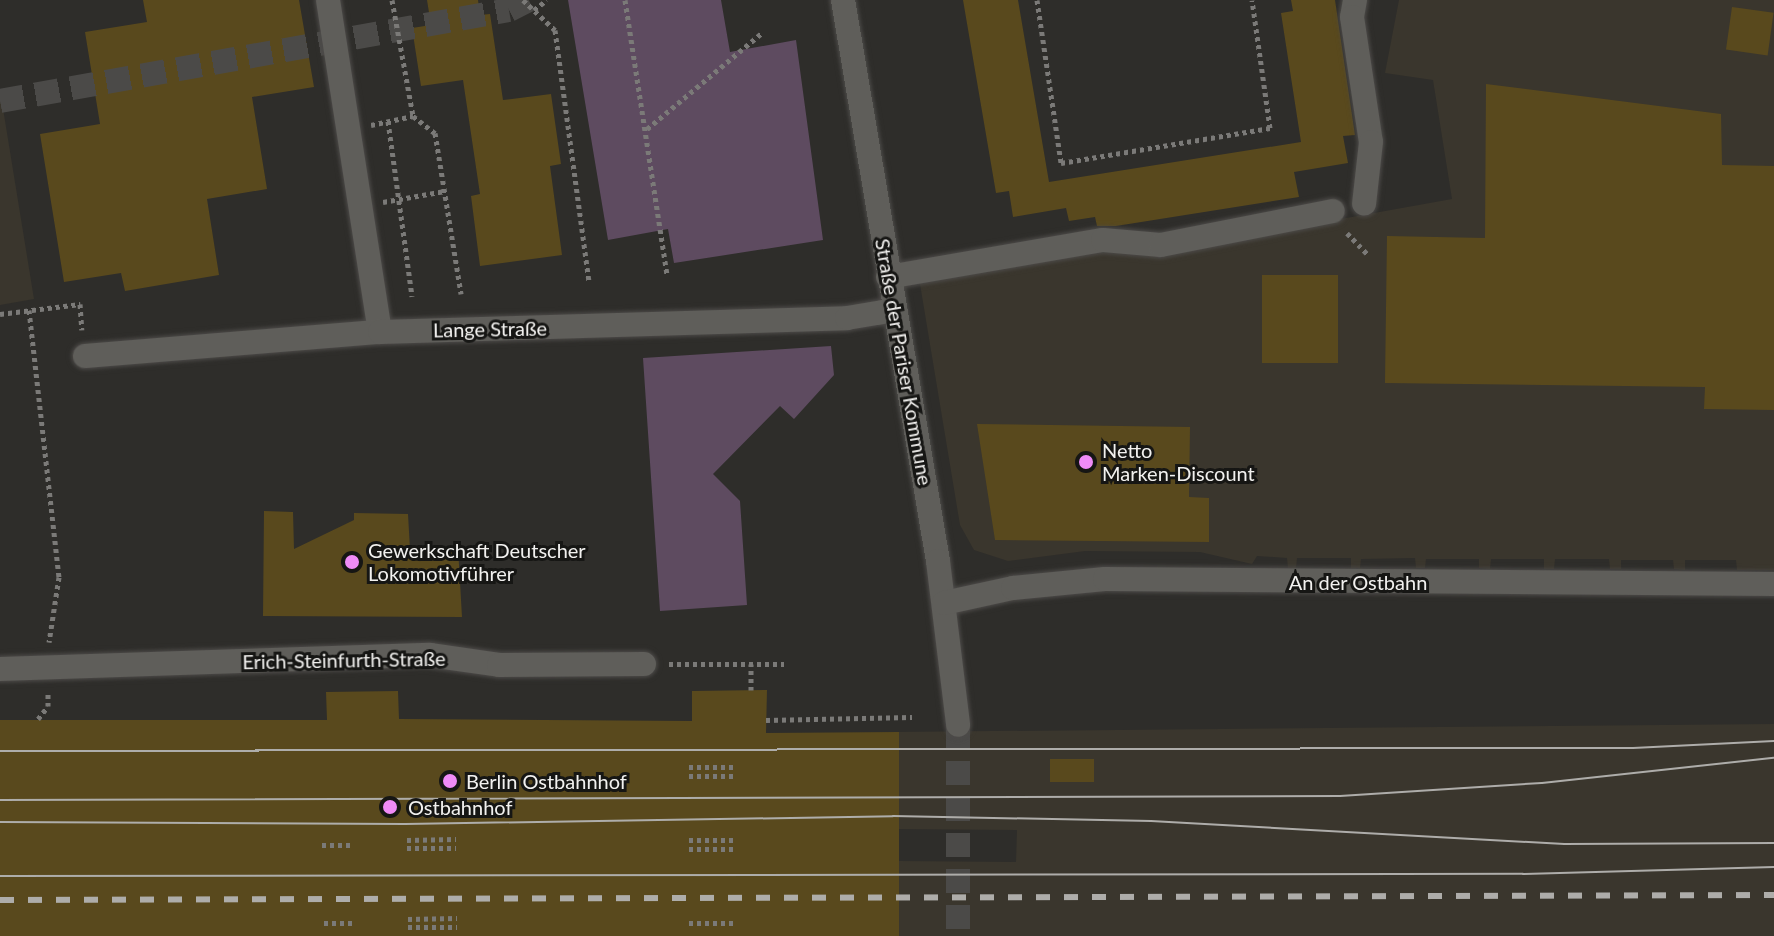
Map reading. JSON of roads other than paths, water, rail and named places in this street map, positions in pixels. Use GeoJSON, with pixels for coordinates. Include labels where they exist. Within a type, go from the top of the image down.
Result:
{"type":"FeatureCollection","features":[{"type":"Feature","properties":{"kind":"street"},"geometry":{"type":"LineString","coordinates":[[328,0],[380,332]]}},
{"type":"Feature","properties":{"kind":"street","name":"Straße der Pariser Kommune"},"geometry":{"type":"LineString","coordinates":[[843,0],[944,603],[958,725]]}},
{"type":"Feature","properties":{"kind":"street"},"geometry":{"type":"LineString","coordinates":[[1355,0],[1352,17],[1371,142],[1364,204]]}},
{"type":"Feature","properties":{"kind":"street"},"geometry":{"type":"LineString","coordinates":[[888,277],[1103,240],[1161,245],[1333,211]]}},
{"type":"Feature","properties":{"kind":"street","name":"Lange Straße"},"geometry":{"type":"LineString","coordinates":[[85,356],[380,332],[847,318],[895,310]]}},
{"type":"Feature","properties":{"kind":"street","name":"An der Ostbahn"},"geometry":{"type":"LineString","coordinates":[[944,603],[1013,588],[1105,579],[1774,584]]}},
{"type":"Feature","properties":{"kind":"street","name":"Erich-Steinfurth-Straße"},"geometry":{"type":"LineString","coordinates":[[0,669],[49,665],[430,655],[499,665],[644,664]]}},
{"type":"Feature","properties":{"kind":"tunnel"},"geometry":{"type":"LineString","coordinates":[[0,101],[509,10],[529,0]]}},
{"type":"Feature","properties":{"kind":"tunnel"},"geometry":{"type":"LineString","coordinates":[[958,725],[958,936]]}},
{"type":"Feature","properties":{"kind":"tram line"},"geometry":{"type":"LineString","coordinates":[[0,751],[1633,748],[1774,741]]}},
{"type":"Feature","properties":{"kind":"tram line"},"geometry":{"type":"LineString","coordinates":[[0,800],[1340,796],[1542,783],[1774,758]]}},
{"type":"Feature","properties":{"kind":"tram line"},"geometry":{"type":"LineString","coordinates":[[0,822],[405,824],[893,816],[1151,821],[1564,844],[1774,843]]}},
{"type":"Feature","properties":{"kind":"tram line"},"geometry":{"type":"LineString","coordinates":[[0,876],[1523,874],[1774,867]]}},
{"type":"Feature","properties":{"kind":"railway"},"geometry":{"type":"LineString","coordinates":[[0,900],[1774,895]]}},
{"type":"Feature","properties":{"kind":"place","name":"Netto Marken-Discount"},"geometry":{"type":"Point","coordinates":[1086,462]}},
{"type":"Feature","properties":{"kind":"place","name":"Gewerkschaft Deutscher Lokomotivführer"},"geometry":{"type":"Point","coordinates":[352,562]}},
{"type":"Feature","properties":{"kind":"place","name":"Berlin Ostbahnhof"},"geometry":{"type":"Point","coordinates":[450,781]}},
{"type":"Feature","properties":{"kind":"place","name":"Ostbahnhof"},"geometry":{"type":"Point","coordinates":[390,807]}}]}
